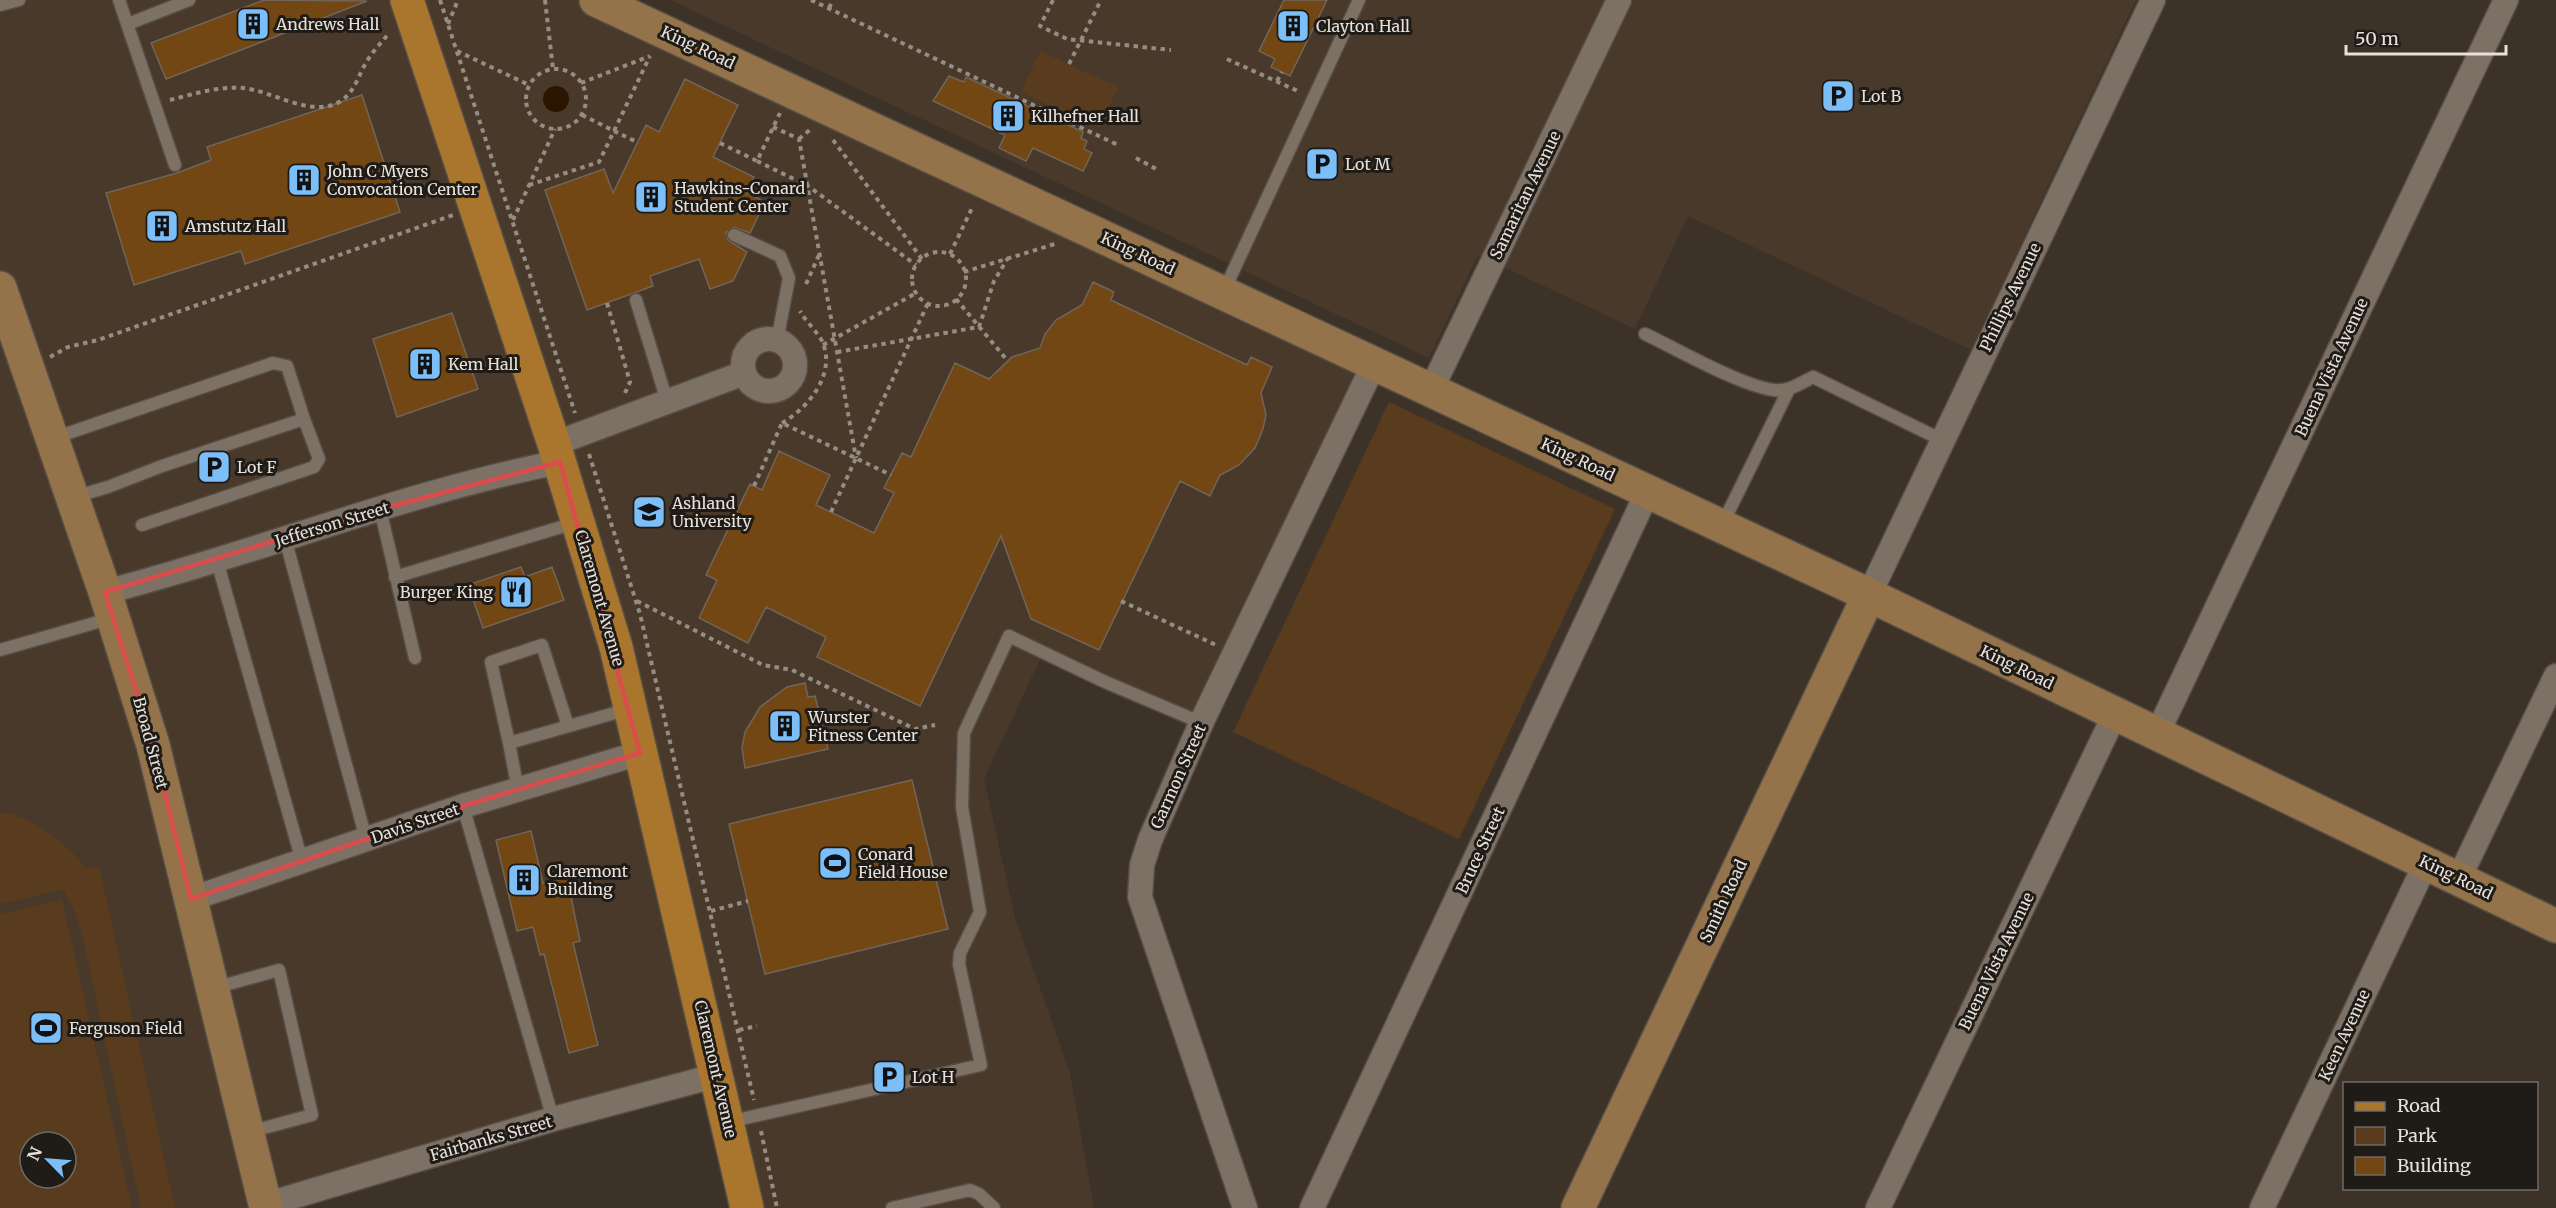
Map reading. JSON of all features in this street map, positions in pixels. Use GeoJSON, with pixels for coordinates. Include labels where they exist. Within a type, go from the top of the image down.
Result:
{"type":"FeatureCollection","features":[{"type":"Feature","properties":{"kind":"main road","name":"Claremont Avenue"},"geometry":{"type":"LineString","coordinates":[[408,0],[557,453],[616,647],[718,1075],[747,1208]]}},
{"type":"Feature","properties":{"kind":"street","name":"King Road"},"geometry":{"type":"LineString","coordinates":[[596,0],[1869,595],[2556,926]]}},
{"type":"Feature","properties":{"kind":"street","name":"Samaritan Avenue"},"geometry":{"type":"LineString","coordinates":[[1431,390],[1619,0]]}},
{"type":"Feature","properties":{"kind":"street","name":"Phillips Avenue"},"geometry":{"type":"LineString","coordinates":[[1869,595],[2152,0]]}},
{"type":"Feature","properties":{"kind":"street","name":"Buena Vista Avenue"},"geometry":{"type":"LineString","coordinates":[[2157,734],[2506,0]]}},
{"type":"Feature","properties":{"kind":"street","name":"Broad Street"},"geometry":{"type":"LineString","coordinates":[[0,288],[73,497],[153,745],[266,1206]]}},
{"type":"Feature","properties":{"kind":"street"},"geometry":{"type":"LineString","coordinates":[[768,339],[777,341],[785,345],[794,359],[793,375],[782,388],[766,391],[751,384],[744,373],[743,361],[752,346],[768,339]]}},
{"type":"Feature","properties":{"kind":"street","name":"Garmon Street"},"geometry":{"type":"LineString","coordinates":[[1245,1208],[1140,897],[1142,865],[1147,848],[1202,723],[1374,364]]}},
{"type":"Feature","properties":{"kind":"street","name":"Jefferson Street"},"geometry":{"type":"LineString","coordinates":[[109,605],[218,561],[285,538],[557,453],[667,401],[744,373]]}},
{"type":"Feature","properties":{"kind":"street","name":"Bruce Street"},"geometry":{"type":"LineString","coordinates":[[1312,1208],[1648,491]]}},
{"type":"Feature","properties":{"kind":"street","name":"Smith Road"},"geometry":{"type":"LineString","coordinates":[[1578,1208],[1869,595]]}},
{"type":"Feature","properties":{"kind":"street"},"geometry":{"type":"LineString","coordinates":[[2458,878],[2556,676]]}},
{"type":"Feature","properties":{"kind":"street","name":"Buena Vista Avenue"},"geometry":{"type":"LineString","coordinates":[[1878,1208],[2115,714]]}},
{"type":"Feature","properties":{"kind":"street","name":"Davis Street"},"geometry":{"type":"LineString","coordinates":[[191,899],[463,806],[640,753]]}},
{"type":"Feature","properties":{"kind":"street","name":"Keen Avenue"},"geometry":{"type":"LineString","coordinates":[[2262,1208],[2427,863]]}},
{"type":"Feature","properties":{"kind":"street","name":"Fairbanks Street"},"geometry":{"type":"LineString","coordinates":[[266,1206],[553,1119],[718,1075]]}},
{"type":"Feature","properties":{"kind":"lane"},"geometry":{"type":"LineString","coordinates":[[0,5],[19,0]]}},
{"type":"Feature","properties":{"kind":"lane"},"geometry":{"type":"LineString","coordinates":[[119,0],[175,165]]}},
{"type":"Feature","properties":{"kind":"lane"},"geometry":{"type":"LineString","coordinates":[[128,24],[189,0]]}},
{"type":"Feature","properties":{"kind":"lane"},"geometry":{"type":"LineString","coordinates":[[1223,292],[1359,0]]}},
{"type":"Feature","properties":{"kind":"lane"},"geometry":{"type":"LineString","coordinates":[[734,235],[780,256],[789,278],[777,341]]}},
{"type":"Feature","properties":{"kind":"lane"},"geometry":{"type":"LineString","coordinates":[[636,300],[667,401]]}},
{"type":"Feature","properties":{"kind":"lane"},"geometry":{"type":"LineString","coordinates":[[1645,334],[1741,380],[1774,390],[1790,389],[1813,377],[1942,440]]}},
{"type":"Feature","properties":{"kind":"lane"},"geometry":{"type":"LineString","coordinates":[[52,438],[273,363],[287,366],[319,459],[315,467],[142,525]]}},
{"type":"Feature","properties":{"kind":"lane"},"geometry":{"type":"LineString","coordinates":[[1722,526],[1790,389]]}},
{"type":"Feature","properties":{"kind":"lane"},"geometry":{"type":"LineString","coordinates":[[73,497],[108,488],[162,466],[304,419]]}},
{"type":"Feature","properties":{"kind":"lane"},"geometry":{"type":"LineString","coordinates":[[380,509],[415,658]]}},
{"type":"Feature","properties":{"kind":"lane"},"geometry":{"type":"LineString","coordinates":[[395,577],[579,522]]}},
{"type":"Feature","properties":{"kind":"lane"},"geometry":{"type":"LineString","coordinates":[[285,538],[366,840]]}},
{"type":"Feature","properties":{"kind":"lane"},"geometry":{"type":"LineString","coordinates":[[218,561],[302,861]]}},
{"type":"Feature","properties":{"kind":"lane"},"geometry":{"type":"LineString","coordinates":[[0,650],[109,605]]}},
{"type":"Feature","properties":{"kind":"lane"},"geometry":{"type":"LineString","coordinates":[[728,1122],[981,1065],[959,964],[960,953],[980,912],[963,816],[962,763],[964,734],[1009,636],[1103,681],[1202,723]]}},
{"type":"Feature","properties":{"kind":"lane"},"geometry":{"type":"LineString","coordinates":[[518,789],[491,662],[542,645],[568,726]]}},
{"type":"Feature","properties":{"kind":"lane"},"geometry":{"type":"LineString","coordinates":[[509,743],[630,708]]}},
{"type":"Feature","properties":{"kind":"lane"},"geometry":{"type":"LineString","coordinates":[[463,806],[553,1119]]}},
{"type":"Feature","properties":{"kind":"lane"},"geometry":{"type":"LineString","coordinates":[[214,988],[279,970],[288,1004],[312,1115],[248,1132]]}},
{"type":"Feature","properties":{"kind":"lane"},"geometry":{"type":"LineString","coordinates":[[892,1208],[970,1190],[979,1194],[994,1208]]}},
{"type":"Feature","properties":{"kind":"path"},"geometry":{"type":"LineString","coordinates":[[448,24],[458,0]]}},
{"type":"Feature","properties":{"kind":"path"},"geometry":{"type":"LineString","coordinates":[[545,0],[553,69]]}},
{"type":"Feature","properties":{"kind":"path"},"geometry":{"type":"LineString","coordinates":[[811,0],[1118,145]]}},
{"type":"Feature","properties":{"kind":"path"},"geometry":{"type":"LineString","coordinates":[[829,8],[833,0]]}},
{"type":"Feature","properties":{"kind":"path"},"geometry":{"type":"LineString","coordinates":[[1053,0],[1040,26],[1067,39],[1171,50]]}},
{"type":"Feature","properties":{"kind":"path"},"geometry":{"type":"LineString","coordinates":[[1069,64],[1101,0]]}},
{"type":"Feature","properties":{"kind":"path"},"geometry":{"type":"LineString","coordinates":[[155,104],[220,89],[243,88],[311,106],[324,106],[341,100],[355,86],[368,59],[389,33]]}},
{"type":"Feature","properties":{"kind":"path"},"geometry":{"type":"LineString","coordinates":[[529,185],[598,162],[653,50]]}},
{"type":"Feature","properties":{"kind":"path"},"geometry":{"type":"LineString","coordinates":[[457,51],[529,85]]}},
{"type":"Feature","properties":{"kind":"path"},"geometry":{"type":"LineString","coordinates":[[581,83],[650,56]]}},
{"type":"Feature","properties":{"kind":"path"},"geometry":{"type":"LineString","coordinates":[[1227,58],[1313,98]]}},
{"type":"Feature","properties":{"kind":"path"},"geometry":{"type":"LineString","coordinates":[[553,69],[569,72],[581,83],[586,99],[582,115],[565,128],[543,127],[529,115],[526,105],[529,85],[543,72],[553,69]]}},
{"type":"Feature","properties":{"kind":"path"},"geometry":{"type":"LineString","coordinates":[[1277,81],[1282,72]]}},
{"type":"Feature","properties":{"kind":"path"},"geometry":{"type":"LineString","coordinates":[[757,161],[784,104]]}},
{"type":"Feature","properties":{"kind":"path"},"geometry":{"type":"LineString","coordinates":[[582,115],[637,142]]}},
{"type":"Feature","properties":{"kind":"path"},"geometry":{"type":"LineString","coordinates":[[773,127],[799,139],[856,458]]}},
{"type":"Feature","properties":{"kind":"path"},"geometry":{"type":"LineString","coordinates":[[513,220],[555,129]]}},
{"type":"Feature","properties":{"kind":"path"},"geometry":{"type":"LineString","coordinates":[[831,137],[921,259]]}},
{"type":"Feature","properties":{"kind":"path"},"geometry":{"type":"LineString","coordinates":[[720,143],[808,186],[916,265]]}},
{"type":"Feature","properties":{"kind":"path"},"geometry":{"type":"LineString","coordinates":[[1136,158],[1158,170]]}},
{"type":"Feature","properties":{"kind":"path"},"geometry":{"type":"LineString","coordinates":[[950,254],[978,195]]}},
{"type":"Feature","properties":{"kind":"path"},"geometry":{"type":"LineString","coordinates":[[30,369],[68,347],[98,340],[476,207]]}},
{"type":"Feature","properties":{"kind":"path"},"geometry":{"type":"LineString","coordinates":[[964,272],[1061,242]]}},
{"type":"Feature","properties":{"kind":"path"},"geometry":{"type":"LineString","coordinates":[[933,252],[950,254],[957,259],[964,272],[965,283],[956,299],[939,305],[928,303],[916,292],[912,275],[921,259],[933,252]]}},
{"type":"Feature","properties":{"kind":"path"},"geometry":{"type":"LineString","coordinates":[[802,293],[819,253]]}},
{"type":"Feature","properties":{"kind":"path"},"geometry":{"type":"LineString","coordinates":[[979,327],[994,280],[1008,258]]}},
{"type":"Feature","properties":{"kind":"path"},"geometry":{"type":"LineString","coordinates":[[823,345],[916,292]]}},
{"type":"Feature","properties":{"kind":"path"},"geometry":{"type":"LineString","coordinates":[[956,299],[1007,360]]}},
{"type":"Feature","properties":{"kind":"path"},"geometry":{"type":"LineString","coordinates":[[607,303],[630,382],[618,400]]}},
{"type":"Feature","properties":{"kind":"path"},"geometry":{"type":"LineString","coordinates":[[831,512],[928,303]]}},
{"type":"Feature","properties":{"kind":"path"},"geometry":{"type":"LineString","coordinates":[[754,486],[782,423],[808,403],[819,388],[824,370],[823,345],[807,323],[799,304]]}},
{"type":"Feature","properties":{"kind":"path"},"geometry":{"type":"LineString","coordinates":[[837,352],[979,327]]}},
{"type":"Feature","properties":{"kind":"path"},"geometry":{"type":"LineString","coordinates":[[574,408],[584,411]]}},
{"type":"Feature","properties":{"kind":"path"},"geometry":{"type":"LineString","coordinates":[[782,423],[891,475]]}},
{"type":"Feature","properties":{"kind":"path"},"geometry":{"type":"LineString","coordinates":[[636,601],[763,664],[792,670],[915,729],[935,725]]}},
{"type":"Feature","properties":{"kind":"path"},"geometry":{"type":"LineString","coordinates":[[1121,601],[1222,648]]}},
{"type":"Feature","properties":{"kind":"path"},"geometry":{"type":"LineString","coordinates":[[711,910],[748,901]]}},
{"type":"Feature","properties":{"kind":"path"},"geometry":{"type":"LineString","coordinates":[[739,1030],[757,1026]]}},
{"type":"Feature","properties":{"kind":"highlighted area"},"geometry":{"type":"Polygon","coordinates":[[[560,462],[640,753],[463,806],[191,899],[153,745],[105,592],[377,510],[560,462]]]}},
{"type":"Feature","properties":{"kind":"shaded area","name":"Ashland University"},"geometry":{"type":"Polygon","coordinates":[[[0,0],[581,0],[1361,371],[1202,723],[1043,653],[984,779],[1015,917],[1070,1073],[1094,1208],[740,1208],[713,1089],[270,1208],[0,1208],[0,0]]]}},
{"type":"Feature","properties":{"kind":"shaded area"},"geometry":{"type":"Polygon","coordinates":[[[670,0],[2136,0],[1971,350],[1688,216],[1635,329],[1478,255],[1429,358],[670,0]]]}},
{"type":"Feature","properties":{"kind":"shaded area"},"geometry":{"type":"Polygon","coordinates":[[[556,86],[565,90],[569,99],[565,108],[556,112],[547,108],[543,99],[547,90],[556,86]]]}},
{"type":"Feature","properties":{"kind":"green space"},"geometry":{"type":"Polygon","coordinates":[[[1040,51],[1118,87],[1099,128],[1021,92],[1040,51]]]}},
{"type":"Feature","properties":{"kind":"green space"},"geometry":{"type":"Polygon","coordinates":[[[1389,402],[1615,509],[1459,839],[1233,732],[1389,402]]]}},
{"type":"Feature","properties":{"kind":"green space"},"geometry":{"type":"Polygon","coordinates":[[[0,812],[25,820],[49,833],[87,869],[99,866],[175,1208],[141,1208],[81,929],[63,889],[0,904],[0,812]]]}},
{"type":"Feature","properties":{"kind":"green space","name":"Ferguson Field"},"geometry":{"type":"Polygon","coordinates":[[[62,900],[132,1208],[0,1208],[0,914],[62,900]]]}},
{"type":"Feature","properties":{"kind":"building","name":"Andrews Hall"},"geometry":{"type":"Polygon","coordinates":[[[264,0],[367,1],[166,79],[151,43],[264,0]]]}},
{"type":"Feature","properties":{"kind":"building","name":"Clayton Hall"},"geometry":{"type":"Polygon","coordinates":[[[1284,0],[1327,0],[1290,76],[1271,67],[1275,59],[1259,51],[1284,0]]]}},
{"type":"Feature","properties":{"kind":"building","name":"Kilhefner Hall"},"geometry":{"type":"Polygon","coordinates":[[[949,76],[964,82],[966,77],[1083,132],[1081,138],[1087,141],[1084,149],[1092,153],[1083,171],[1033,148],[1026,161],[999,148],[1005,135],[933,101],[949,76]]]}},
{"type":"Feature","properties":{"kind":"building","name":"Hawkins-Conard Student Center"},"geometry":{"type":"Polygon","coordinates":[[[685,79],[738,105],[713,157],[754,177],[746,192],[765,202],[750,233],[734,227],[726,232],[728,240],[747,252],[733,281],[710,289],[699,259],[650,276],[653,286],[587,310],[545,190],[604,169],[613,193],[646,125],[659,132],[685,79]]]}},
{"type":"Feature","properties":{"kind":"building","name":"John C Myers Convocation Center"},"geometry":{"type":"Polygon","coordinates":[[[362,95],[400,212],[245,264],[241,251],[134,285],[106,193],[177,173],[211,160],[207,147],[362,95]]]}},
{"type":"Feature","properties":{"kind":"building"},"geometry":{"type":"Polygon","coordinates":[[[1093,282],[1114,292],[1111,300],[1247,365],[1251,357],[1272,367],[1261,393],[1266,415],[1255,448],[1239,465],[1220,475],[1210,496],[1180,481],[1099,650],[1031,619],[1001,536],[920,706],[817,657],[826,637],[766,607],[748,643],[699,618],[717,580],[706,575],[750,484],[762,490],[779,451],[830,475],[816,505],[874,533],[894,493],[884,488],[902,453],[911,457],[955,363],[989,379],[1012,357],[1040,348],[1045,334],[1056,320],[1082,305],[1093,282]]]}},
{"type":"Feature","properties":{"kind":"building","name":"Kem Hall"},"geometry":{"type":"Polygon","coordinates":[[[452,313],[478,389],[397,417],[373,339],[452,313]]]}},
{"type":"Feature","properties":{"kind":"building","name":"Burger King"},"geometry":{"type":"Polygon","coordinates":[[[521,567],[525,577],[552,567],[564,600],[483,628],[468,585],[521,567]]]}},
{"type":"Feature","properties":{"kind":"building","name":"Wurster Fitness Center"},"geometry":{"type":"Polygon","coordinates":[[[805,683],[808,697],[815,696],[828,749],[745,768],[742,748],[745,732],[760,707],[787,687],[805,683]]]}},
{"type":"Feature","properties":{"kind":"building","name":"Conard Field House"},"geometry":{"type":"Polygon","coordinates":[[[912,780],[948,929],[765,974],[729,824],[912,780]]]}},
{"type":"Feature","properties":{"kind":"building"},"geometry":{"type":"Polygon","coordinates":[[[531,831],[543,883],[567,877],[580,941],[573,943],[598,1045],[569,1053],[544,954],[540,955],[533,927],[517,931],[496,840],[531,831]]]}},
{"type":"Feature","properties":{"kind":"place","name":"Andrews Hall"},"geometry":{"type":"Point","coordinates":[253,24]}},
{"type":"Feature","properties":{"kind":"place","name":"Clayton Hall"},"geometry":{"type":"Point","coordinates":[1293,26]}},
{"type":"Feature","properties":{"kind":"place","name":"Lot B"},"geometry":{"type":"Point","coordinates":[1838,96]}},
{"type":"Feature","properties":{"kind":"place","name":"Kilhefner Hall"},"geometry":{"type":"Point","coordinates":[1008,116]}},
{"type":"Feature","properties":{"kind":"place","name":"Lot M"},"geometry":{"type":"Point","coordinates":[1322,164]}},
{"type":"Feature","properties":{"kind":"place","name":"John C Myers Convocation Center"},"geometry":{"type":"Point","coordinates":[304,180]}},
{"type":"Feature","properties":{"kind":"place","name":"Hawkins-Conard Student Center"},"geometry":{"type":"Point","coordinates":[651,197]}},
{"type":"Feature","properties":{"kind":"place","name":"Amstutz Hall"},"geometry":{"type":"Point","coordinates":[162,226]}},
{"type":"Feature","properties":{"kind":"place","name":"Kem Hall"},"geometry":{"type":"Point","coordinates":[425,364]}},
{"type":"Feature","properties":{"kind":"place","name":"Lot F"},"geometry":{"type":"Point","coordinates":[214,467]}},
{"type":"Feature","properties":{"kind":"place","name":"Ashland University"},"geometry":{"type":"Point","coordinates":[649,512]}},
{"type":"Feature","properties":{"kind":"place","name":"Burger King"},"geometry":{"type":"Point","coordinates":[516,592]}},
{"type":"Feature","properties":{"kind":"place","name":"Wurster Fitness Center"},"geometry":{"type":"Point","coordinates":[785,726]}},
{"type":"Feature","properties":{"kind":"place","name":"Conard Field House"},"geometry":{"type":"Point","coordinates":[835,863]}},
{"type":"Feature","properties":{"kind":"place","name":"Claremont Building"},"geometry":{"type":"Point","coordinates":[524,880]}},
{"type":"Feature","properties":{"kind":"place","name":"Ferguson Field"},"geometry":{"type":"Point","coordinates":[46,1028]}},
{"type":"Feature","properties":{"kind":"place","name":"Lot H"},"geometry":{"type":"Point","coordinates":[889,1077]}}]}
